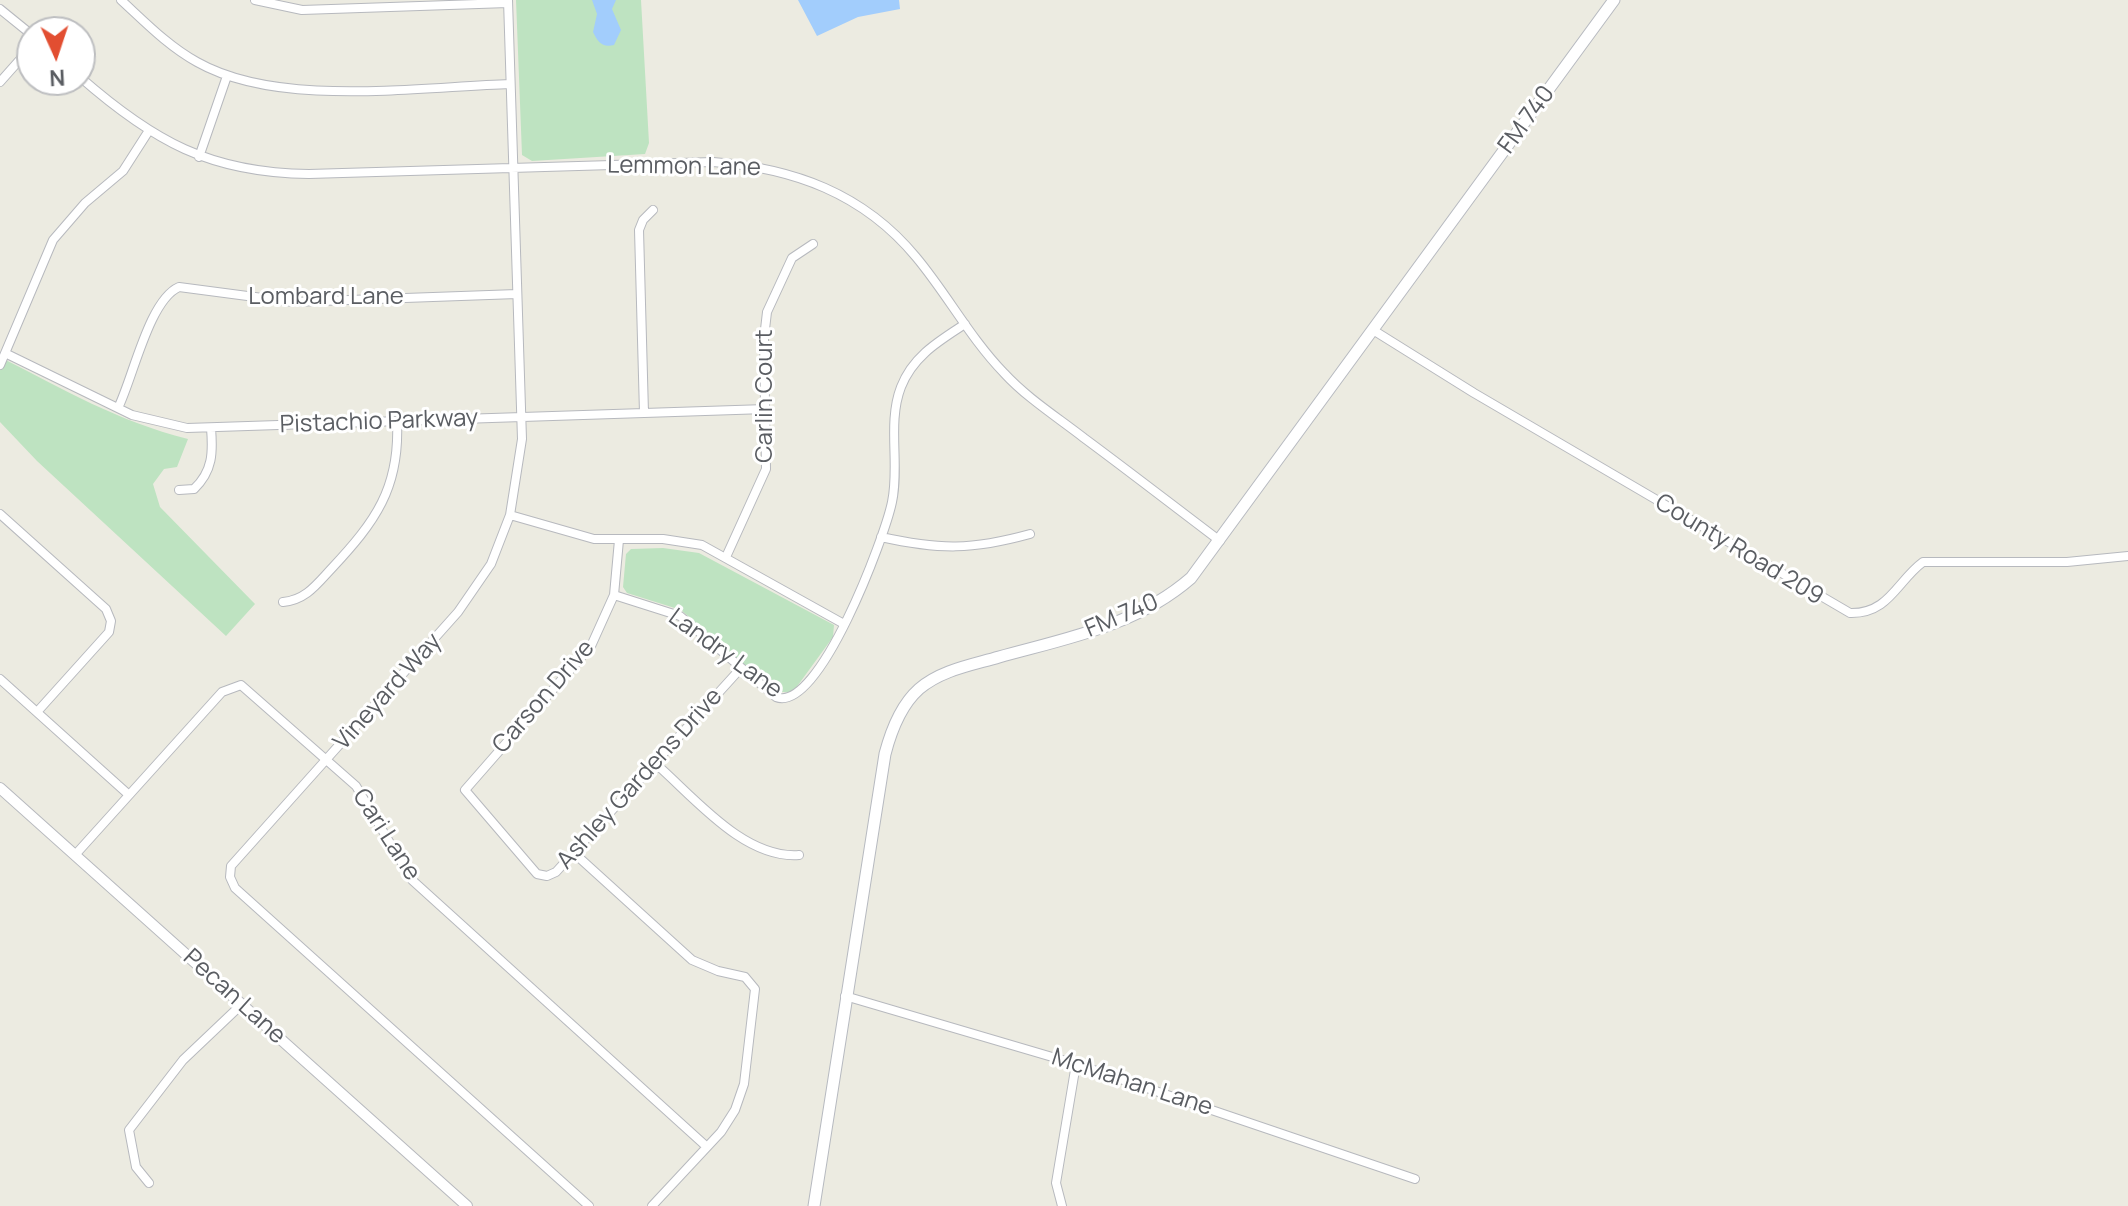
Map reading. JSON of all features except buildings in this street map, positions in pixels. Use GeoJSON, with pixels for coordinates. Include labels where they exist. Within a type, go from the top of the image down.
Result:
{"type":"FeatureCollection","features":[{"type":"Feature","properties":{"kind":"main road","name":"FM 740"},"geometry":{"type":"LineString","coordinates":[[814,1206],[885,754],[889,737],[911,697],[922,687],[959,668],[1137,616],[1170,596],[1191,578],[1614,0]]}},
{"type":"Feature","properties":{"kind":"street"},"geometry":{"type":"LineString","coordinates":[[121,0],[182,52],[227,76],[291,90],[510,84]]}},
{"type":"Feature","properties":{"kind":"street"},"geometry":{"type":"LineString","coordinates":[[255,0],[302,10],[375,4],[508,1]]}},
{"type":"Feature","properties":{"kind":"street","name":"Vineyard Way"},"geometry":{"type":"LineString","coordinates":[[508,1],[521,417],[520,464],[510,515],[491,564],[458,612],[231,866],[231,882],[589,1206]]}},
{"type":"Feature","properties":{"kind":"street"},"geometry":{"type":"LineString","coordinates":[[0,9],[16,22]]}},
{"type":"Feature","properties":{"kind":"street"},"geometry":{"type":"LineString","coordinates":[[0,82],[16,64]]}},
{"type":"Feature","properties":{"kind":"street"},"geometry":{"type":"LineString","coordinates":[[199,157],[227,76]]}},
{"type":"Feature","properties":{"kind":"street","name":"Lemmon Lane"},"geometry":{"type":"LineString","coordinates":[[96,90],[148,132],[199,157],[245,170],[276,174],[713,162],[763,166],[811,180],[845,196],[881,222],[915,256],[1003,373],[1023,391],[1220,541]]}},
{"type":"Feature","properties":{"kind":"street"},"geometry":{"type":"LineString","coordinates":[[0,365],[50,245],[85,203],[123,171],[148,132]]}},
{"type":"Feature","properties":{"kind":"street"},"geometry":{"type":"LineString","coordinates":[[644,413],[639,230],[643,220],[653,210]]}},
{"type":"Feature","properties":{"kind":"street","name":"Carlin Court"},"geometry":{"type":"LineString","coordinates":[[726,557],[762,484],[768,453],[764,338],[767,312],[792,258],[813,244]]}},
{"type":"Feature","properties":{"kind":"street","name":"Lombard Lane"},"geometry":{"type":"LineString","coordinates":[[118,408],[156,310],[170,292],[179,287],[293,302],[517,294]]}},
{"type":"Feature","properties":{"kind":"street","name":"Landry Lane"},"geometry":{"type":"LineString","coordinates":[[614,595],[680,616],[776,697],[790,699],[813,675],[844,624],[881,537],[895,482],[895,424],[900,391],[923,354],[965,324]]}},
{"type":"Feature","properties":{"kind":"street","name":"County Road 209"},"geometry":{"type":"LineString","coordinates":[[1373,330],[1487,401],[1850,613],[1862,613],[1889,600],[1923,562],[2067,562],[2128,556]]}},
{"type":"Feature","properties":{"kind":"street","name":"Pistachio Parkway"},"geometry":{"type":"LineString","coordinates":[[7,354],[118,408],[159,424],[211,428],[766,409]]}},
{"type":"Feature","properties":{"kind":"street"},"geometry":{"type":"LineString","coordinates":[[283,602],[307,594],[374,519],[393,474],[397,422]]}},
{"type":"Feature","properties":{"kind":"street"},"geometry":{"type":"LineString","coordinates":[[179,490],[194,489],[207,475],[212,457],[211,428]]}},
{"type":"Feature","properties":{"kind":"street"},"geometry":{"type":"LineString","coordinates":[[0,514],[106,609],[111,621],[109,632],[37,712]]}},
{"type":"Feature","properties":{"kind":"street"},"geometry":{"type":"LineString","coordinates":[[510,515],[581,536],[691,542],[726,557],[844,624]]}},
{"type":"Feature","properties":{"kind":"street"},"geometry":{"type":"LineString","coordinates":[[881,537],[953,549],[979,547],[1030,534]]}},
{"type":"Feature","properties":{"kind":"street","name":"Carson Drive"},"geometry":{"type":"LineString","coordinates":[[502,836],[468,798],[466,787],[582,658],[599,632],[614,595],[619,540]]}},
{"type":"Feature","properties":{"kind":"street","name":"Ashley Gardens Drive"},"geometry":{"type":"LineString","coordinates":[[502,836],[542,876],[556,872],[741,668]]}},
{"type":"Feature","properties":{"kind":"street"},"geometry":{"type":"LineString","coordinates":[[0,679],[129,795]]}},
{"type":"Feature","properties":{"kind":"street","name":"Cari Lane"},"geometry":{"type":"LineString","coordinates":[[75,855],[222,692],[234,685],[247,689],[365,798],[394,856],[412,880],[707,1147]]}},
{"type":"Feature","properties":{"kind":"street"},"geometry":{"type":"LineString","coordinates":[[656,764],[748,842],[783,855],[799,855]]}},
{"type":"Feature","properties":{"kind":"street","name":"Pecan Lane"},"geometry":{"type":"LineString","coordinates":[[0,788],[467,1206]]}},
{"type":"Feature","properties":{"kind":"street"},"geometry":{"type":"LineString","coordinates":[[574,853],[692,960],[718,971],[745,977],[755,989],[741,1098],[730,1119],[707,1147],[652,1206]]}},
{"type":"Feature","properties":{"kind":"street","name":"McMahan Lane"},"geometry":{"type":"LineString","coordinates":[[845,996],[1076,1064],[1415,1179]]}},
{"type":"Feature","properties":{"kind":"street"},"geometry":{"type":"LineString","coordinates":[[149,1183],[136,1167],[129,1130],[183,1060],[242,1004]]}},
{"type":"Feature","properties":{"kind":"street"},"geometry":{"type":"LineString","coordinates":[[1062,1206],[1056,1183],[1076,1064]]}},
{"type":"Feature","properties":{"kind":"green space"},"geometry":{"type":"Polygon","coordinates":[[[516,0],[641,0],[649,143],[645,154],[532,161],[522,155],[516,0]]]}},
{"type":"Feature","properties":{"kind":"green space"},"geometry":{"type":"Polygon","coordinates":[[[0,357],[114,414],[188,439],[177,467],[164,469],[153,484],[160,507],[255,604],[226,636],[37,461],[0,422],[0,357]]]}},
{"type":"Feature","properties":{"kind":"green space"},"geometry":{"type":"Polygon","coordinates":[[[663,548],[699,553],[834,625],[833,637],[793,692],[776,692],[681,610],[627,593],[623,587],[626,554],[631,549],[663,548]]]}},
{"type":"Feature","properties":{"kind":"water"},"geometry":{"type":"Polygon","coordinates":[[[592,0],[616,0],[612,9],[621,30],[614,45],[601,43],[593,32],[597,14],[592,0]]]}},
{"type":"Feature","properties":{"kind":"water"},"geometry":{"type":"Polygon","coordinates":[[[798,0],[899,0],[900,9],[858,17],[817,36],[798,0]]]}}]}
